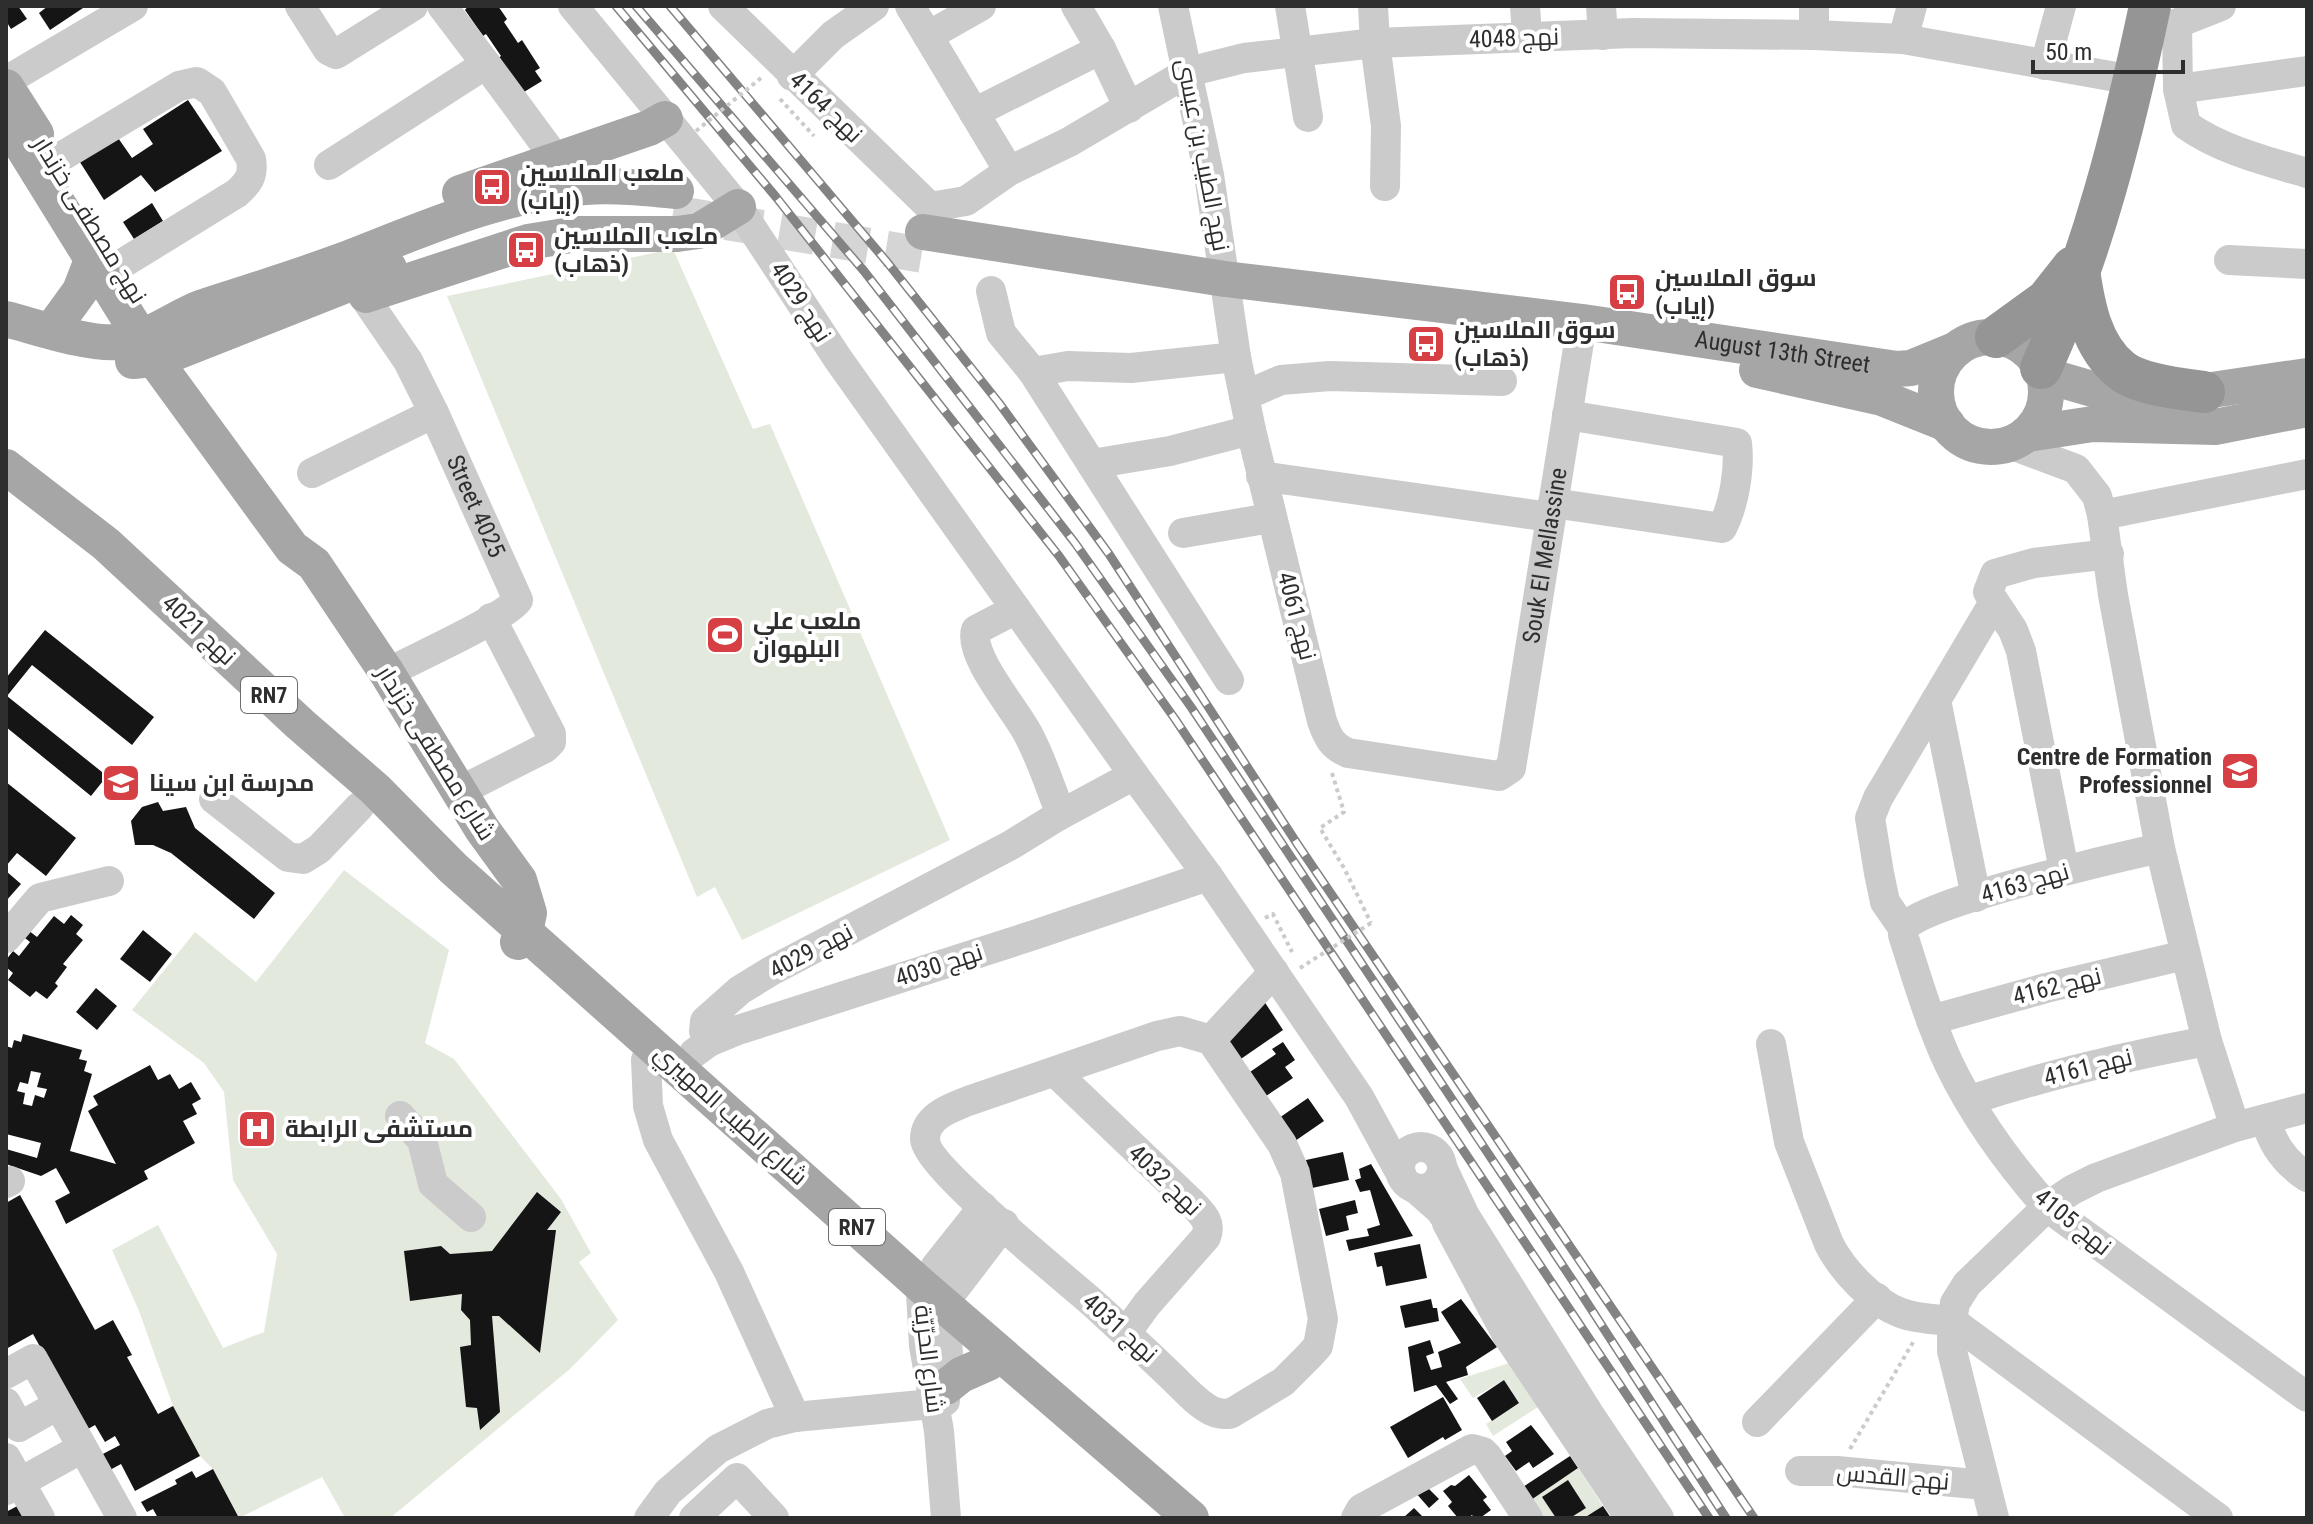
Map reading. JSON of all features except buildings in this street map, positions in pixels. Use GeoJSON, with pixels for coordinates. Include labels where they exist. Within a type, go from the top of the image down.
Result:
{"type":"FeatureCollection","features":[{"type":"Feature","properties":{"kind":"highway"},"geometry":{"type":"LineString","coordinates":[[2042,372],[2109,180],[2133,80],[2157,22]]}},
{"type":"Feature","properties":{"kind":"highway"},"geometry":{"type":"LineString","coordinates":[[1996,337],[2047,300],[2081,262]]}},
{"type":"Feature","properties":{"kind":"highway"},"geometry":{"type":"LineString","coordinates":[[2081,262],[2083,299],[2097,341],[2122,371],[2165,387],[2204,392]]}},
{"type":"Feature","properties":{"kind":"main road","name":"نهج مصطفى خزندار"},"geometry":{"type":"LineString","coordinates":[[6,84],[46,165],[156,344]]}},
{"type":"Feature","properties":{"kind":"main road","name":"نهج مصطفى خزندار"},"geometry":{"type":"LineString","coordinates":[[6,120],[46,165]]}},
{"type":"Feature","properties":{"kind":"main road"},"geometry":{"type":"LineString","coordinates":[[208,327],[234,298],[310,250],[556,159],[649,128],[680,125]]}},
{"type":"Feature","properties":{"kind":"main road"},"geometry":{"type":"LineString","coordinates":[[234,298],[480,209],[520,198],[583,187],[646,188],[674,202],[578,209],[489,230],[359,289]]}},
{"type":"Feature","properties":{"kind":"main road"},"geometry":{"type":"LineString","coordinates":[[6,339],[104,359],[208,327],[528,242],[577,234],[688,233],[709,226],[738,207]]}},
{"type":"Feature","properties":{"kind":"main road"},"geometry":{"type":"LineString","coordinates":[[928,232],[1227,292]]}},
{"type":"Feature","properties":{"kind":"main road"},"geometry":{"type":"LineString","coordinates":[[51,331],[80,291],[106,263]]}},
{"type":"Feature","properties":{"kind":"main road","name":"August 13th Street"},"geometry":{"type":"LineString","coordinates":[[1227,292],[1754,370],[1882,398],[1947,424]]}},
{"type":"Feature","properties":{"kind":"main road","name":"August 13th Street"},"geometry":{"type":"LineString","coordinates":[[1227,292],[1583,322],[1897,369],[1911,368],[1955,350]]}},
{"type":"Feature","properties":{"kind":"main road"},"geometry":{"type":"LineString","coordinates":[[6,319],[105,342],[156,344]]}},
{"type":"Feature","properties":{"kind":"main road"},"geometry":{"type":"LineString","coordinates":[[2018,439],[2038,422],[2044,407],[2046,391],[2042,372],[2023,347],[1996,337],[1981,337],[1955,350],[1944,362],[1937,378],[1939,410],[1959,437],[1974,444],[1992,447],[2093,424],[2215,427],[2307,409]]}},
{"type":"Feature","properties":{"kind":"main road","name":"شارع مصطفى خزندار"},"geometry":{"type":"LineString","coordinates":[[156,344],[292,548],[314,564],[387,673],[458,792],[519,880],[529,913],[520,940]]}},
{"type":"Feature","properties":{"kind":"main road"},"geometry":{"type":"LineString","coordinates":[[2042,372],[2113,395],[2151,399],[2307,376]]}},
{"type":"Feature","properties":{"kind":"main road","name":"نهج 4021"},"geometry":{"type":"LineString","coordinates":[[6,467],[106,544],[300,724],[375,789],[520,940]]}},
{"type":"Feature","properties":{"kind":"main road","name":"نهج 4021"},"geometry":{"type":"LineString","coordinates":[[6,495],[140,608],[434,878],[520,940]]}},
{"type":"Feature","properties":{"kind":"main road","name":"شارع الطيب المهيري"},"geometry":{"type":"LineString","coordinates":[[520,940],[933,1306],[1191,1518]]}},
{"type":"Feature","properties":{"kind":"main road","name":"شارع الطيب المهيري"},"geometry":{"type":"LineString","coordinates":[[933,1306],[988,1363],[1163,1518]]}},
{"type":"Feature","properties":{"kind":"main road"},"geometry":{"type":"LineString","coordinates":[[939,1407],[961,1375],[988,1363]]}},
{"type":"Feature","properties":{"kind":"street"},"geometry":{"type":"LineString","coordinates":[[6,84],[132,6]]}},
{"type":"Feature","properties":{"kind":"street"},"geometry":{"type":"LineString","coordinates":[[300,6],[328,50],[336,54],[413,6]]}},
{"type":"Feature","properties":{"kind":"street"},"geometry":{"type":"LineString","coordinates":[[442,6],[556,159]]}},
{"type":"Feature","properties":{"kind":"street","name":"نهج 4029"},"geometry":{"type":"LineString","coordinates":[[573,6],[680,125],[838,359],[1134,775],[1208,876],[1289,965],[1359,1097]]}},
{"type":"Feature","properties":{"kind":"street","name":"نهج 4164"},"geometry":{"type":"LineString","coordinates":[[723,6],[782,83],[928,232]]}},
{"type":"Feature","properties":{"kind":"street"},"geometry":{"type":"LineString","coordinates":[[910,6],[1009,171]]}},
{"type":"Feature","properties":{"kind":"street"},"geometry":{"type":"LineString","coordinates":[[928,36],[981,6]]}},
{"type":"Feature","properties":{"kind":"street"},"geometry":{"type":"LineString","coordinates":[[1076,6],[1129,108]]}},
{"type":"Feature","properties":{"kind":"street","name":"نهج الطيب بن عيسى"},"geometry":{"type":"LineString","coordinates":[[1173,6],[1188,72],[1227,292]]}},
{"type":"Feature","properties":{"kind":"street"},"geometry":{"type":"LineString","coordinates":[[1290,6],[1308,117]]}},
{"type":"Feature","properties":{"kind":"street"},"geometry":{"type":"LineString","coordinates":[[1373,6],[1386,126],[1385,186]]}},
{"type":"Feature","properties":{"kind":"street"},"geometry":{"type":"LineString","coordinates":[[1525,6],[1527,36]]}},
{"type":"Feature","properties":{"kind":"street"},"geometry":{"type":"LineString","coordinates":[[1903,39],[1912,6]]}},
{"type":"Feature","properties":{"kind":"street"},"geometry":{"type":"LineString","coordinates":[[2045,65],[2061,6]]}},
{"type":"Feature","properties":{"kind":"street"},"geometry":{"type":"LineString","coordinates":[[2221,6],[2157,22],[2186,125],[2199,134],[2256,159],[2307,173]]}},
{"type":"Feature","properties":{"kind":"street"},"geometry":{"type":"LineString","coordinates":[[782,83],[860,9]]}},
{"type":"Feature","properties":{"kind":"street","name":"نهج 4048"},"geometry":{"type":"LineString","coordinates":[[928,232],[1009,171],[1069,142],[1188,72],[1244,58],[1375,43],[1527,36],[1602,20],[1814,20],[2133,80]]}},
{"type":"Feature","properties":{"kind":"street"},"geometry":{"type":"LineString","coordinates":[[974,113],[1101,49]]}},
{"type":"Feature","properties":{"kind":"street"},"geometry":{"type":"LineString","coordinates":[[329,165],[486,64]]}},
{"type":"Feature","properties":{"kind":"street"},"geometry":{"type":"LineString","coordinates":[[2178,89],[2307,71]]}},
{"type":"Feature","properties":{"kind":"street"},"geometry":{"type":"LineString","coordinates":[[46,165],[179,86],[197,82],[212,92],[251,159],[253,169],[248,183],[237,193],[106,263]]}},
{"type":"Feature","properties":{"kind":"street"},"geometry":{"type":"LineString","coordinates":[[2229,260],[2307,264]]}},
{"type":"Feature","properties":{"kind":"street","name":"Street 4025"},"geometry":{"type":"LineString","coordinates":[[359,289],[408,361],[518,596],[514,606],[387,673]]}},
{"type":"Feature","properties":{"kind":"street"},"geometry":{"type":"LineString","coordinates":[[991,291],[1001,333],[1033,372],[1229,680]]}},
{"type":"Feature","properties":{"kind":"street","name":"نهج 4061"},"geometry":{"type":"LineString","coordinates":[[1227,292],[1236,357],[1270,518],[1304,640],[1322,721],[1335,747]]}},
{"type":"Feature","properties":{"kind":"street","name":"Souk El Mellassine"},"geometry":{"type":"LineString","coordinates":[[1335,747],[1348,753],[1499,776],[1509,772],[1579,342]]}},
{"type":"Feature","properties":{"kind":"street"},"geometry":{"type":"LineString","coordinates":[[1033,372],[1068,366],[1131,368],[1236,357]]}},
{"type":"Feature","properties":{"kind":"street"},"geometry":{"type":"LineString","coordinates":[[1244,396],[1281,380],[1330,376],[1502,381]]}},
{"type":"Feature","properties":{"kind":"street"},"geometry":{"type":"LineString","coordinates":[[312,473],[434,413]]}},
{"type":"Feature","properties":{"kind":"street"},"geometry":{"type":"LineString","coordinates":[[1261,476],[1722,528],[1729,515],[1738,457],[1737,443],[1567,415]]}},
{"type":"Feature","properties":{"kind":"street"},"geometry":{"type":"LineString","coordinates":[[1092,464],[1170,451],[1251,430]]}},
{"type":"Feature","properties":{"kind":"street"},"geometry":{"type":"LineString","coordinates":[[2018,439],[2076,469],[2097,496],[2160,848],[2207,1041],[2235,1127]]}},
{"type":"Feature","properties":{"kind":"street"},"geometry":{"type":"LineString","coordinates":[[2102,515],[2307,474]]}},
{"type":"Feature","properties":{"kind":"street"},"geometry":{"type":"LineString","coordinates":[[1183,533],[1270,518]]}},
{"type":"Feature","properties":{"kind":"street","name":"نهج 4105"},"geometry":{"type":"LineString","coordinates":[[2109,554],[2034,563],[1995,574],[1988,592],[1993,604],[1878,798],[1870,818],[1885,902],[1903,932],[1931,1020],[1950,1065],[2015,1171],[2047,1207],[2307,1397]]}},
{"type":"Feature","properties":{"kind":"street"},"geometry":{"type":"LineString","coordinates":[[1993,604],[2013,630],[2021,651],[2064,870]]}},
{"type":"Feature","properties":{"kind":"street"},"geometry":{"type":"LineString","coordinates":[[1016,609],[976,630],[975,643],[994,680],[1028,732],[1054,797],[1058,816],[1134,775]]}},
{"type":"Feature","properties":{"kind":"street"},"geometry":{"type":"LineString","coordinates":[[458,792],[545,748],[551,742],[551,734],[491,618]]}},
{"type":"Feature","properties":{"kind":"street"},"geometry":{"type":"LineString","coordinates":[[1936,700],[1976,897]]}},
{"type":"Feature","properties":{"kind":"street"},"geometry":{"type":"LineString","coordinates":[[214,799],[288,857],[303,859],[319,849],[359,807]]}},
{"type":"Feature","properties":{"kind":"street","name":"نهج 4029"},"geometry":{"type":"LineString","coordinates":[[709,1042],[704,1031],[705,1021],[740,990],[1011,845],[1058,816]]}},
{"type":"Feature","properties":{"kind":"street","name":"نهج 4163"},"geometry":{"type":"LineString","coordinates":[[1903,932],[1912,919],[1976,897],[2064,870],[2160,848]]}},
{"type":"Feature","properties":{"kind":"street","name":"نهج 4030"},"geometry":{"type":"LineString","coordinates":[[661,1063],[738,1030],[1208,876]]}},
{"type":"Feature","properties":{"kind":"street"},"geometry":{"type":"LineString","coordinates":[[6,938],[40,898],[109,881]]}},
{"type":"Feature","properties":{"kind":"street","name":"نهج 4162"},"geometry":{"type":"LineString","coordinates":[[1931,1020],[2046,988],[2185,955]]}},
{"type":"Feature","properties":{"kind":"street"},"geometry":{"type":"LineString","coordinates":[[1211,1040],[1289,965]]}},
{"type":"Feature","properties":{"kind":"street","name":"نهج 4031"},"geometry":{"type":"LineString","coordinates":[[1180,1031],[1211,1040],[1282,1144],[1295,1173],[1323,1319],[1318,1346],[1283,1382],[1230,1414],[1210,1410],[1201,1403],[993,1216],[929,1153],[925,1141],[932,1121],[940,1113],[968,1101],[1172,1032],[1180,1031]]}},
{"type":"Feature","properties":{"kind":"street","name":"نهج 4161"},"geometry":{"type":"LineString","coordinates":[[1970,1100],[2113,1060],[2207,1041]]}},
{"type":"Feature","properties":{"kind":"street"},"geometry":{"type":"LineString","coordinates":[[1771,1044],[1789,1142],[1829,1244],[1838,1259],[1877,1298],[1904,1314],[1940,1319],[2218,1518]]}},
{"type":"Feature","properties":{"kind":"street"},"geometry":{"type":"LineString","coordinates":[[661,1063],[648,1106],[658,1140],[729,1272],[795,1417]]}},
{"type":"Feature","properties":{"kind":"street","name":"نهج 4032"},"geometry":{"type":"LineString","coordinates":[[1056,1073],[1192,1203],[1209,1225],[1206,1237],[1147,1304],[1126,1333]]}},
{"type":"Feature","properties":{"kind":"street"},"geometry":{"type":"LineString","coordinates":[[1359,1097],[1436,1158],[1453,1213],[1507,1335],[1630,1518]]}},
{"type":"Feature","properties":{"kind":"street"},"geometry":{"type":"LineString","coordinates":[[1359,1097],[1408,1181],[1453,1213],[1532,1293],[1682,1518]]}},
{"type":"Feature","properties":{"kind":"street"},"geometry":{"type":"LineString","coordinates":[[1940,1319],[1967,1284],[2047,1207],[2072,1190],[2096,1178],[2235,1127],[2307,1108]]}},
{"type":"Feature","properties":{"kind":"street"},"geometry":{"type":"LineString","coordinates":[[400,1116],[422,1140],[433,1184],[471,1217]]}},
{"type":"Feature","properties":{"kind":"street"},"geometry":{"type":"LineString","coordinates":[[2266,1119],[2270,1137],[2283,1155],[2307,1177]]}},
{"type":"Feature","properties":{"kind":"street"},"geometry":{"type":"LineString","coordinates":[[1408,1181],[1429,1187],[1435,1184],[1436,1158]]}},
{"type":"Feature","properties":{"kind":"street"},"geometry":{"type":"LineString","coordinates":[[1453,1213],[1647,1518]]}},
{"type":"Feature","properties":{"kind":"street"},"geometry":{"type":"LineString","coordinates":[[1453,1213],[1659,1518]]}},
{"type":"Feature","properties":{"kind":"street"},"geometry":{"type":"LineString","coordinates":[[933,1306],[993,1216]]}},
{"type":"Feature","properties":{"kind":"street"},"geometry":{"type":"LineString","coordinates":[[1757,1422],[1877,1298]]}},
{"type":"Feature","properties":{"kind":"street","name":"شارع الحرّيّة"},"geometry":{"type":"LineString","coordinates":[[933,1306],[946,1518]]}},
{"type":"Feature","properties":{"kind":"street"},"geometry":{"type":"LineString","coordinates":[[1940,1319],[1994,1518]]}},
{"type":"Feature","properties":{"kind":"street"},"geometry":{"type":"LineString","coordinates":[[6,1374],[33,1359],[122,1518]]}},
{"type":"Feature","properties":{"kind":"street"},"geometry":{"type":"LineString","coordinates":[[6,1403],[19,1427],[58,1405]]}},
{"type":"Feature","properties":{"kind":"street"},"geometry":{"type":"LineString","coordinates":[[649,1518],[668,1492],[718,1449],[767,1424],[795,1417],[939,1407]]}},
{"type":"Feature","properties":{"kind":"street"},"geometry":{"type":"LineString","coordinates":[[40,1518],[11,1477],[82,1448]]}},
{"type":"Feature","properties":{"kind":"street"},"geometry":{"type":"LineString","coordinates":[[1356,1518],[1361,1509],[1472,1449],[1487,1456],[1528,1518]]}},
{"type":"Feature","properties":{"kind":"street","name":"نهج القدس"},"geometry":{"type":"LineString","coordinates":[[1800,1471],[1837,1471],[1985,1485]]}},
{"type":"Feature","properties":{"kind":"street"},"geometry":{"type":"LineString","coordinates":[[668,1492],[693,1518],[737,1478],[774,1518]]}},
{"type":"Feature","properties":{"kind":"path"},"geometry":{"type":"LineString","coordinates":[[680,125],[761,78]]}},
{"type":"Feature","properties":{"kind":"path"},"geometry":{"type":"LineString","coordinates":[[782,83],[814,136]]}},
{"type":"Feature","properties":{"kind":"path"},"geometry":{"type":"LineString","coordinates":[[1258,922],[1273,914],[1289,965],[1371,923],[1320,828],[1344,812],[1328,760],[1335,747]]}},
{"type":"Feature","properties":{"kind":"path"},"geometry":{"type":"LineString","coordinates":[[1837,1471],[1940,1319]]}},
{"type":"Feature","properties":{"kind":"shaded area","name":"ملعب علي البلهوان"},"geometry":{"type":"Polygon","coordinates":[[[673,249],[753,429],[770,424],[950,840],[742,940],[715,887],[697,897],[447,296],[673,249]]]}},
{"type":"Feature","properties":{"kind":"shaded area","name":"مستشفى الرابطة"},"geometry":{"type":"Polygon","coordinates":[[[344,870],[449,950],[425,1043],[454,1059],[561,1199],[591,1253],[579,1262],[618,1320],[570,1369],[390,1518],[345,1518],[322,1477],[239,1518],[213,1469],[200,1456],[173,1406],[139,1311],[112,1250],[158,1225],[223,1348],[264,1332],[277,1254],[233,1180],[224,1092],[204,1063],[132,1010],[195,932],[256,982],[344,870]]]}},
{"type":"Feature","properties":{"kind":"shaded area"},"geometry":{"type":"Polygon","coordinates":[[[1509,1363],[1538,1407],[1493,1436],[1486,1424],[1519,1402],[1504,1380],[1473,1398],[1460,1379],[1509,1363]]]}},
{"type":"Feature","properties":{"kind":"shaded area"},"geometry":{"type":"Polygon","coordinates":[[[1578,1468],[1603,1506],[1586,1518],[1539,1518],[1528,1502],[1578,1468]]]}},
{"type":"Feature","properties":{"kind":"tunnel"},"geometry":{"type":"LineString","coordinates":[[673,213],[929,256]]}},
{"type":"Feature","properties":{"kind":"railway"},"geometry":{"type":"LineString","coordinates":[[616,6],[776,197],[1059,556],[1175,719],[1709,1518]]}},
{"type":"Feature","properties":{"kind":"railway"},"geometry":{"type":"LineString","coordinates":[[636,6],[864,271],[1075,543],[1191,707],[1575,1284],[1726,1518]]}},
{"type":"Feature","properties":{"kind":"railway"},"geometry":{"type":"LineString","coordinates":[[670,6],[887,262],[999,403],[1109,554],[1298,845],[1754,1518]]}},
{"type":"Feature","properties":{"kind":"place","name":"ملعب الملاسين (إياب)"},"geometry":{"type":"Point","coordinates":[492,187]}},
{"type":"Feature","properties":{"kind":"place","name":"ملعب الملاسين (ذهاب)"},"geometry":{"type":"Point","coordinates":[526,250]}},
{"type":"Feature","properties":{"kind":"place","name":"سوق الملاسين (إياب)"},"geometry":{"type":"Point","coordinates":[1627,292]}},
{"type":"Feature","properties":{"kind":"place","name":"سوق الملاسين (ذهاب)"},"geometry":{"type":"Point","coordinates":[1426,344]}},
{"type":"Feature","properties":{"kind":"place","name":"ملعب علي البلهوان"},"geometry":{"type":"Point","coordinates":[725,635]}},
{"type":"Feature","properties":{"kind":"place","name":"Centre de Formation Professionnel"},"geometry":{"type":"Point","coordinates":[2240,771]}},
{"type":"Feature","properties":{"kind":"place","name":"مدرسة ابن سينا"},"geometry":{"type":"Point","coordinates":[121,783]}},
{"type":"Feature","properties":{"kind":"place","name":"مستشفى الرابطة"},"geometry":{"type":"Point","coordinates":[257,1129]}}]}
